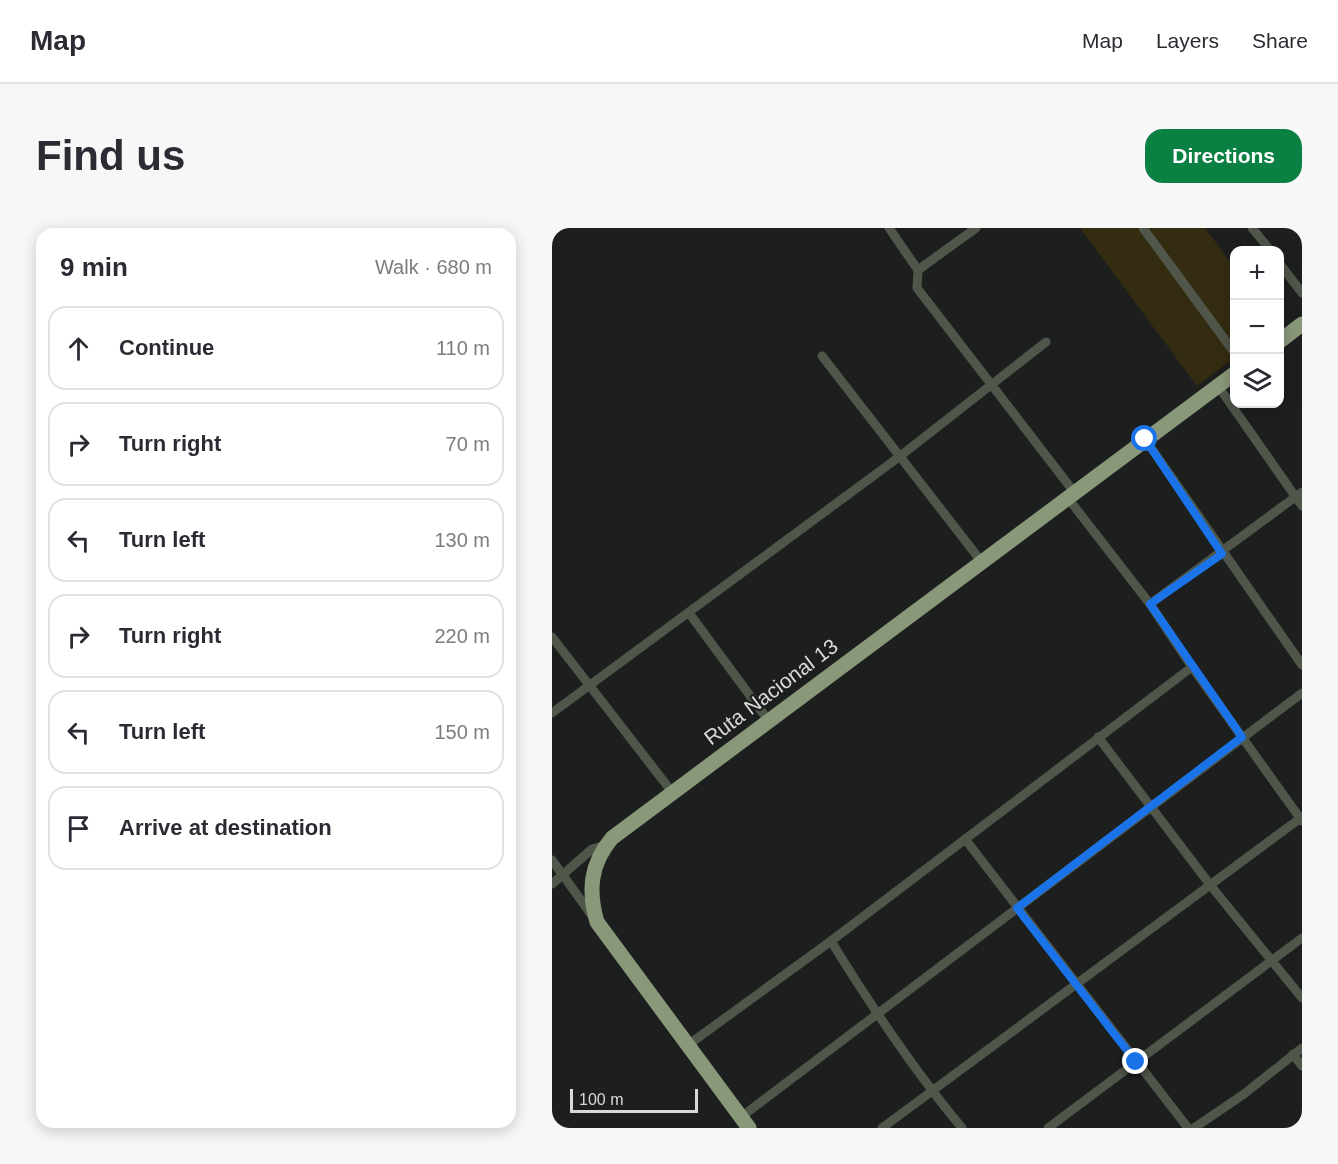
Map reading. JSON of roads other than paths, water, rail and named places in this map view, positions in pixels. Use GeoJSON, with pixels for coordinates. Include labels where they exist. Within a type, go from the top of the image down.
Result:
{"type":"FeatureCollection","features":[{"type":"Feature","properties":{"kind":"highway"},"geometry":{"type":"LineString","coordinates":[[1284,338],[1302,324]]}},
{"type":"Feature","properties":{"kind":"highway","name":"Ruta Nacional 13"},"geometry":{"type":"LineString","coordinates":[[745,1122],[597,922],[592,904],[592,886],[599,853],[672,792],[1230,377]]}},
{"type":"Feature","properties":{"kind":"street"},"geometry":{"type":"LineString","coordinates":[[882,1128],[1301,819],[993,385],[917,288],[918,270],[889,228]]}},
{"type":"Feature","properties":{"kind":"street"},"geometry":{"type":"LineString","coordinates":[[918,270],[976,228]]}},
{"type":"Feature","properties":{"kind":"street"},"geometry":{"type":"LineString","coordinates":[[1143,228],[1230,347]]}},
{"type":"Feature","properties":{"kind":"street"},"geometry":{"type":"LineString","coordinates":[[1252,228],[1267,246]]}},
{"type":"Feature","properties":{"kind":"street"},"geometry":{"type":"LineString","coordinates":[[1284,269],[1302,293]]}},
{"type":"Feature","properties":{"kind":"street"},"geometry":{"type":"LineString","coordinates":[[552,713],[899,457],[1046,342]]}},
{"type":"Feature","properties":{"kind":"street"},"geometry":{"type":"LineString","coordinates":[[822,356],[981,561]]}},
{"type":"Feature","properties":{"kind":"street"},"geometry":{"type":"LineString","coordinates":[[1218,386],[1299,494],[1302,506]]}},
{"type":"Feature","properties":{"kind":"street"},"geometry":{"type":"LineString","coordinates":[[1145,439],[1222,554],[1302,665]]}},
{"type":"Feature","properties":{"kind":"street"},"geometry":{"type":"LineString","coordinates":[[1150,604],[1222,554],[1299,494]]}},
{"type":"Feature","properties":{"kind":"street"},"geometry":{"type":"LineString","coordinates":[[689,613],[768,720]]}},
{"type":"Feature","properties":{"kind":"street"},"geometry":{"type":"LineString","coordinates":[[552,637],[672,792]]}},
{"type":"Feature","properties":{"kind":"street"},"geometry":{"type":"LineString","coordinates":[[688,1045],[831,941],[1192,667]]}},
{"type":"Feature","properties":{"kind":"street"},"geometry":{"type":"LineString","coordinates":[[745,1122],[877,1015],[1302,693]]}},
{"type":"Feature","properties":{"kind":"street"},"geometry":{"type":"LineString","coordinates":[[1098,737],[1211,886],[1302,998]]}},
{"type":"Feature","properties":{"kind":"street"},"geometry":{"type":"LineString","coordinates":[[965,839],[1188,1128]]}},
{"type":"Feature","properties":{"kind":"street"},"geometry":{"type":"LineString","coordinates":[[552,884],[592,849],[606,845]]}},
{"type":"Feature","properties":{"kind":"street"},"geometry":{"type":"LineString","coordinates":[[552,860],[597,922]]}},
{"type":"Feature","properties":{"kind":"street"},"geometry":{"type":"LineString","coordinates":[[1048,1128],[1302,938]]}},
{"type":"Feature","properties":{"kind":"street"},"geometry":{"type":"LineString","coordinates":[[831,941],[877,1015],[932,1092],[962,1128]]}},
{"type":"Feature","properties":{"kind":"street"},"geometry":{"type":"LineString","coordinates":[[1194,1128],[1244,1094],[1302,1048]]}},
{"type":"Feature","properties":{"kind":"street"},"geometry":{"type":"LineString","coordinates":[[1293,1054],[1302,1066]]}}]}
